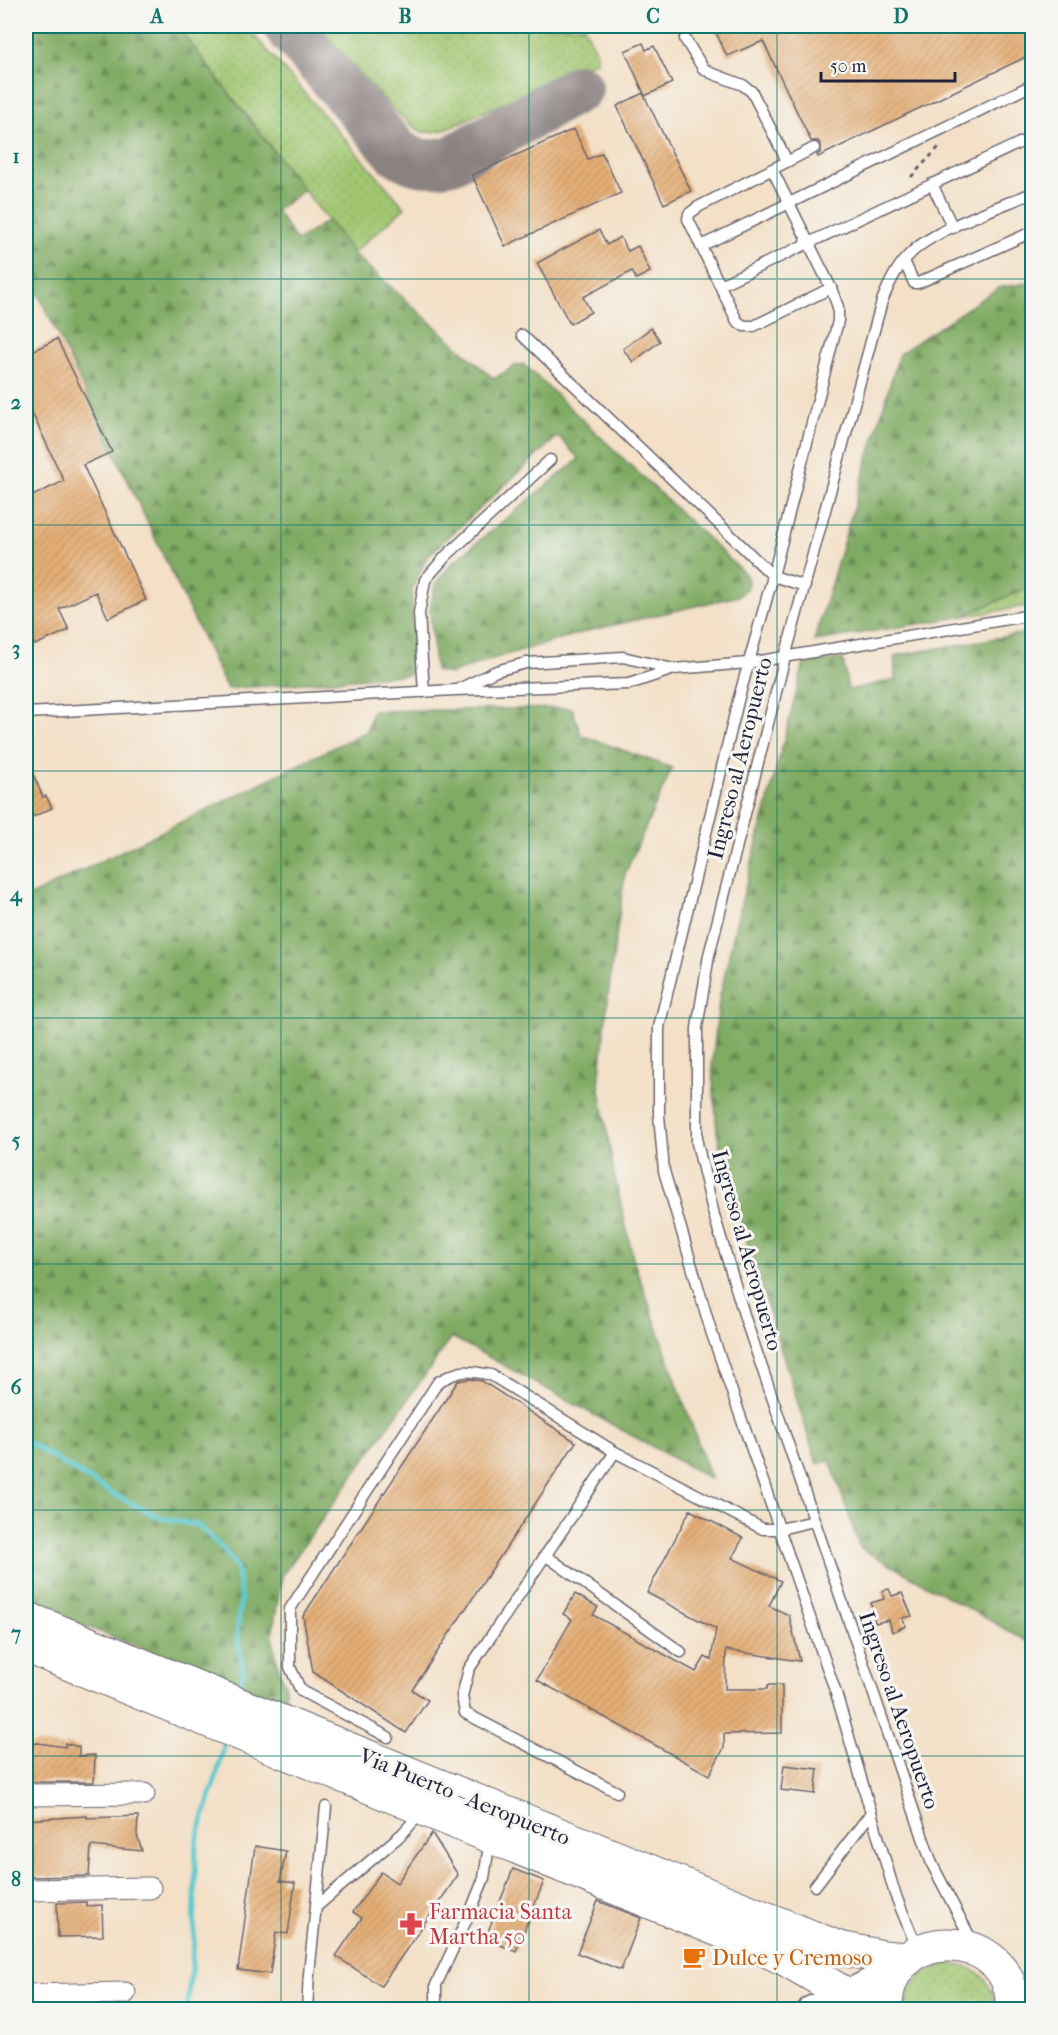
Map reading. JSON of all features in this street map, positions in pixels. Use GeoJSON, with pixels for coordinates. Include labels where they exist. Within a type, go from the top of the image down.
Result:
{"type":"FeatureCollection","features":[{"type":"Feature","properties":{"kind":"main road","name":"Via Puerto - Aeropuerto"},"geometry":{"type":"LineString","coordinates":[[26,1618],[174,1692],[283,1736],[839,1948],[883,1957],[908,1959]]}},
{"type":"Feature","properties":{"kind":"main road","name":"Via Puerto - Aeropuerto"},"geometry":{"type":"LineString","coordinates":[[26,1646],[174,1692]]}},
{"type":"Feature","properties":{"kind":"main road","name":"Via Puerto - Aeropuerto"},"geometry":{"type":"LineString","coordinates":[[283,1736],[425,1809],[760,1947],[860,2002]]}},
{"type":"Feature","properties":{"kind":"main road"},"geometry":{"type":"LineString","coordinates":[[812,2010],[860,2002],[908,1959],[933,1946],[948,1944],[964,1946],[989,1960],[1032,1973]]}},
{"type":"Feature","properties":{"kind":"main road"},"geometry":{"type":"LineString","coordinates":[[886,2010],[886,2000],[891,1983],[908,1959]]}},
{"type":"Feature","properties":{"kind":"main road"},"geometry":{"type":"LineString","coordinates":[[989,1960],[1009,1984],[1012,2010]]}},
{"type":"Feature","properties":{"kind":"street"},"geometry":{"type":"LineString","coordinates":[[26,1795],[144,1794]]}},
{"type":"Feature","properties":{"kind":"street"},"geometry":{"type":"LineString","coordinates":[[26,1890],[150,1888]]}},
{"type":"Feature","properties":{"kind":"street"},"geometry":{"type":"LineString","coordinates":[[26,1995],[125,1993]]}},
{"type":"Feature","properties":{"kind":"lane"},"geometry":{"type":"LineString","coordinates":[[685,39],[703,68],[743,85],[752,92],[788,161]]}},
{"type":"Feature","properties":{"kind":"lane"},"geometry":{"type":"LineString","coordinates":[[701,246],[1032,85]]}},
{"type":"Feature","properties":{"kind":"lane"},"geometry":{"type":"LineString","coordinates":[[720,285],[1032,137]]}},
{"type":"Feature","properties":{"kind":"lane"},"geometry":{"type":"LineString","coordinates":[[772,169],[831,288],[754,326],[744,326],[737,321],[689,224],[689,213],[692,210],[772,169],[814,148]]}},
{"type":"Feature","properties":{"kind":"lane"},"geometry":{"type":"LineString","coordinates":[[932,184],[952,228]]}},
{"type":"Feature","properties":{"kind":"lane","name":"Ingreso al Aeropuerto"},"geometry":{"type":"LineString","coordinates":[[989,1960],[969,1938],[932,1864],[746,1321],[714,1215],[697,1143],[697,1028],[709,955],[784,657],[878,313],[891,281],[916,248],[952,228],[1032,193]]}},
{"type":"Feature","properties":{"kind":"lane"},"geometry":{"type":"LineString","coordinates":[[904,261],[911,279],[914,283],[918,283],[1032,232]]}},
{"type":"Feature","properties":{"kind":"lane","name":"Ingreso al Aeropuerto"},"geometry":{"type":"LineString","coordinates":[[831,288],[836,302],[838,321],[773,576],[748,663],[659,1027],[659,1115],[664,1171],[681,1232],[711,1331],[836,1693],[895,1894],[914,1937],[908,1959]]}},
{"type":"Feature","properties":{"kind":"lane"},"geometry":{"type":"LineString","coordinates":[[522,335],[773,576],[805,586]]}},
{"type":"Feature","properties":{"kind":"lane"},"geometry":{"type":"LineString","coordinates":[[424,692],[419,613],[425,580],[446,556],[550,460]]}},
{"type":"Feature","properties":{"kind":"lane"},"geometry":{"type":"LineString","coordinates":[[26,713],[456,690],[629,684],[674,669],[748,663],[1032,615]]}},
{"type":"Feature","properties":{"kind":"lane"},"geometry":{"type":"LineString","coordinates":[[456,690],[496,671],[526,663],[623,657],[674,669]]}},
{"type":"Feature","properties":{"kind":"lane"},"geometry":{"type":"LineString","coordinates":[[388,1737],[301,1691],[290,1667],[290,1609],[438,1382],[456,1372],[491,1375],[615,1452],[764,1529],[780,1529],[814,1521]]}},
{"type":"Feature","properties":{"kind":"lane"},"geometry":{"type":"LineString","coordinates":[[615,1452],[469,1669],[462,1696],[465,1713],[617,1792]]}},
{"type":"Feature","properties":{"kind":"lane"},"geometry":{"type":"LineString","coordinates":[[545,1556],[681,1652]]}},
{"type":"Feature","properties":{"kind":"lane"},"geometry":{"type":"LineString","coordinates":[[307,2010],[326,1807]]}},
{"type":"Feature","properties":{"kind":"lane"},"geometry":{"type":"LineString","coordinates":[[316,1907],[402,1834],[425,1809]]}},
{"type":"Feature","properties":{"kind":"lane"},"geometry":{"type":"LineString","coordinates":[[814,1886],[871,1812]]}},
{"type":"Feature","properties":{"kind":"lane"},"geometry":{"type":"LineString","coordinates":[[436,2010],[436,1985],[484,1878],[490,1836]]}},
{"type":"Feature","properties":{"kind":"path"},"geometry":{"type":"LineString","coordinates":[[909,179],[940,147]]}},
{"type":"Feature","properties":{"kind":"green space"},"geometry":{"type":"Polygon","coordinates":[[[26,26],[177,26],[304,190],[276,211],[297,241],[328,220],[353,253],[494,379],[515,366],[523,364],[745,574],[748,581],[746,590],[738,596],[588,631],[492,659],[450,674],[435,671],[430,609],[435,584],[452,563],[579,459],[558,436],[427,557],[412,590],[414,674],[227,689],[36,289],[26,293],[26,26]]]}},
{"type":"Feature","properties":{"kind":"green space"},"geometry":{"type":"Polygon","coordinates":[[[177,26],[246,26],[405,208],[353,253],[177,26]]]}},
{"type":"Feature","properties":{"kind":"green space"},"geometry":{"type":"Polygon","coordinates":[[[319,26],[584,26],[597,53],[597,61],[443,130],[424,132],[401,117],[386,102],[319,26]]]}},
{"type":"Feature","properties":{"kind":"green space"},"geometry":{"type":"Polygon","coordinates":[[[1032,282],[1032,586],[960,617],[814,641],[899,354],[998,288],[1032,282]]]}},
{"type":"Feature","properties":{"kind":"green space"},"geometry":{"type":"Polygon","coordinates":[[[1032,586],[1032,605],[960,617],[1032,586]]]}},
{"type":"Feature","properties":{"kind":"green space"},"geometry":{"type":"Polygon","coordinates":[[[1032,632],[1032,1644],[860,1548],[830,1460],[817,1464],[727,1178],[717,1132],[712,1065],[719,1001],[735,927],[804,663],[843,659],[848,690],[895,680],[894,656],[1032,632]]]}},
{"type":"Feature","properties":{"kind":"green space"},"geometry":{"type":"Polygon","coordinates":[[[572,708],[581,735],[672,768],[625,874],[611,971],[599,1083],[615,1179],[634,1262],[711,1479],[452,1337],[282,1576],[272,1636],[279,1670],[285,1683],[286,1699],[280,1702],[26,1603],[26,898],[367,731],[372,711],[572,708]]]}},
{"type":"Feature","properties":{"kind":"green space"},"geometry":{"type":"Polygon","coordinates":[[[945,1964],[966,1967],[981,1975],[991,1989],[997,2010],[906,2009],[909,1993],[917,1980],[945,1964]]]}},
{"type":"Feature","properties":{"kind":"building"},"geometry":{"type":"Polygon","coordinates":[[[713,26],[1032,26],[1032,54],[818,157],[821,145],[818,141],[811,141],[763,41],[727,56],[713,26]]]}},
{"type":"Feature","properties":{"kind":"building"},"geometry":{"type":"Polygon","coordinates":[[[643,43],[646,50],[654,46],[672,83],[645,96],[625,51],[643,43]]]}},
{"type":"Feature","properties":{"kind":"building"},"geometry":{"type":"Polygon","coordinates":[[[643,93],[691,191],[664,204],[617,106],[643,93]]]}},
{"type":"Feature","properties":{"kind":"building"},"geometry":{"type":"Polygon","coordinates":[[[574,129],[588,159],[602,153],[621,193],[505,246],[472,175],[574,129]]]}},
{"type":"Feature","properties":{"kind":"building"},"geometry":{"type":"Polygon","coordinates":[[[599,230],[607,245],[620,237],[628,251],[638,246],[650,272],[636,279],[632,271],[583,297],[591,312],[570,324],[537,263],[599,230]]]}},
{"type":"Feature","properties":{"kind":"building"},"geometry":{"type":"Polygon","coordinates":[[[651,328],[660,341],[633,362],[623,349],[651,328]]]}},
{"type":"Feature","properties":{"kind":"building"},"geometry":{"type":"Polygon","coordinates":[[[57,339],[112,452],[83,465],[146,600],[108,618],[96,592],[59,609],[69,630],[35,645],[26,626],[26,499],[64,481],[26,400],[26,354],[57,339]]]}},
{"type":"Feature","properties":{"kind":"building"},"geometry":{"type":"Polygon","coordinates":[[[26,758],[43,797],[46,796],[52,808],[26,820],[26,758]]]}},
{"type":"Feature","properties":{"kind":"building"},"geometry":{"type":"Polygon","coordinates":[[[469,1379],[482,1381],[576,1442],[412,1690],[428,1700],[406,1733],[313,1672],[303,1616],[458,1381],[469,1379]]]}},
{"type":"Feature","properties":{"kind":"building"},"geometry":{"type":"Polygon","coordinates":[[[690,1510],[743,1538],[732,1558],[781,1581],[769,1606],[789,1615],[800,1661],[726,1650],[725,1689],[767,1689],[768,1685],[782,1685],[782,1733],[724,1734],[724,1748],[709,1775],[537,1680],[572,1619],[563,1614],[575,1594],[598,1607],[593,1615],[696,1672],[705,1657],[711,1660],[716,1629],[647,1593],[690,1510]]]}},
{"type":"Feature","properties":{"kind":"building"},"geometry":{"type":"Polygon","coordinates":[[[889,1589],[892,1596],[902,1593],[912,1616],[902,1618],[906,1626],[892,1632],[889,1620],[875,1623],[871,1603],[884,1599],[882,1591],[889,1589]]]}},
{"type":"Feature","properties":{"kind":"building"},"geometry":{"type":"Polygon","coordinates":[[[38,1743],[65,1747],[65,1743],[79,1747],[79,1756],[95,1755],[94,1782],[26,1782],[26,1745],[38,1743]]]}},
{"type":"Feature","properties":{"kind":"building"},"geometry":{"type":"Polygon","coordinates":[[[784,1765],[818,1769],[815,1794],[781,1790],[784,1765]]]}},
{"type":"Feature","properties":{"kind":"building"},"geometry":{"type":"Polygon","coordinates":[[[87,1816],[87,1818],[138,1816],[137,1835],[142,1851],[91,1846],[89,1876],[28,1877],[31,1846],[26,1846],[26,1820],[87,1816]]]}},
{"type":"Feature","properties":{"kind":"building"},"geometry":{"type":"Polygon","coordinates":[[[432,1833],[458,1875],[381,1986],[336,1956],[362,1918],[353,1912],[381,1872],[397,1883],[432,1833]]]}},
{"type":"Feature","properties":{"kind":"building"},"geometry":{"type":"Polygon","coordinates":[[[255,1846],[286,1851],[280,1881],[295,1883],[288,1934],[276,1932],[270,1974],[238,1970],[255,1846]]]}},
{"type":"Feature","properties":{"kind":"building"},"geometry":{"type":"Polygon","coordinates":[[[513,1869],[544,1881],[516,1951],[485,1939],[513,1869]]]}},
{"type":"Feature","properties":{"kind":"building"},"geometry":{"type":"Polygon","coordinates":[[[598,1901],[641,1918],[621,1970],[577,1953],[598,1901]]]}},
{"type":"Feature","properties":{"kind":"building"},"geometry":{"type":"Polygon","coordinates":[[[86,1902],[86,1906],[102,1905],[103,1936],[58,1937],[57,1903],[86,1902]]]}},
{"type":"Feature","properties":{"kind":"waterway"},"geometry":{"type":"LineString","coordinates":[[26,1441],[113,1494],[161,1518],[198,1525],[222,1548],[236,1566],[241,1597],[237,1634],[243,1671],[238,1691]]}},
{"type":"Feature","properties":{"kind":"waterway"},"geometry":{"type":"LineString","coordinates":[[187,2010],[194,1941],[196,1842],[226,1738]]}},
{"type":"Feature","properties":{"kind":"taxiway"},"geometry":{"type":"LineString","coordinates":[[287,26],[397,152],[417,162],[436,163],[451,160],[579,88]]}},
{"type":"Feature","properties":{"kind":"place","name":"Farmacia Santa Martha 50"},"geometry":{"type":"Point","coordinates":[411,1924]}},
{"type":"Feature","properties":{"kind":"place","name":"Dulce y Cremoso"},"geometry":{"type":"Point","coordinates":[694,1957]}}]}
